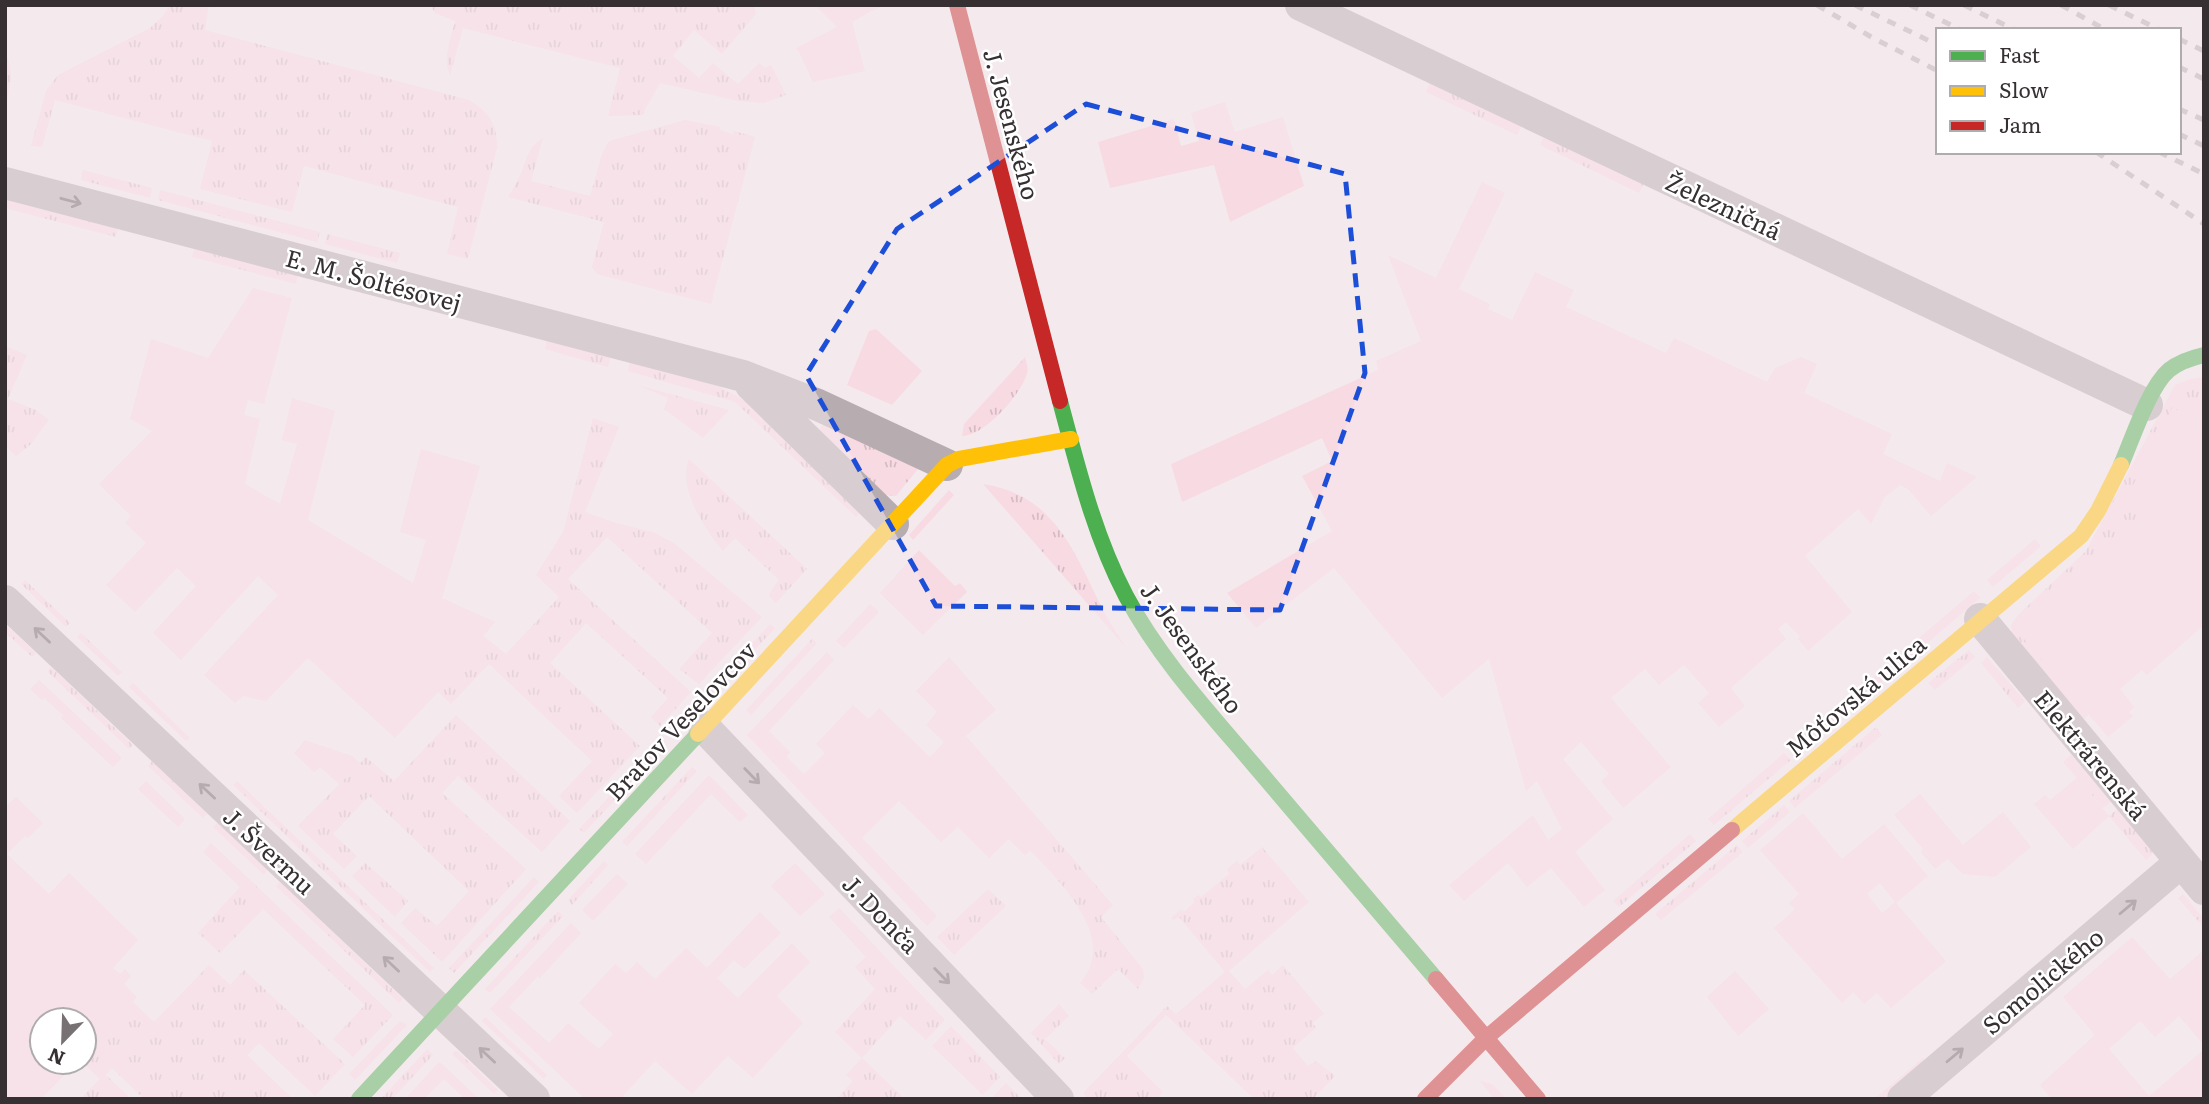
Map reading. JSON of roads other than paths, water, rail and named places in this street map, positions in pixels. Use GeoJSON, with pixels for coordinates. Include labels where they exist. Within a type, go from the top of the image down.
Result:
{"type":"FeatureCollection","features":[{"type":"Feature","properties":{"kind":"street","name":"J. Jesenského"},"geometry":{"type":"LineString","coordinates":[[957,5],[1086,496],[1104,551],[1127,598],[1149,634],[1226,733],[1538,1099]]}},
{"type":"Feature","properties":{"kind":"street","name":"Železničná"},"geometry":{"type":"LineString","coordinates":[[1301,5],[2147,405]]}},
{"type":"Feature","properties":{"kind":"street","name":"E. M. Šoltésovej"},"geometry":{"type":"LineString","coordinates":[[5,183],[743,376],[818,405],[947,465]]}},
{"type":"Feature","properties":{"kind":"street","name":"Môťovská ulica"},"geometry":{"type":"LineString","coordinates":[[1425,1099],[1486,1038],[2081,536],[2094,519],[2147,405],[2163,377],[2181,361],[2204,355]]}},
{"type":"Feature","properties":{"kind":"street"},"geometry":{"type":"LineString","coordinates":[[743,376],[892,524]]}},
{"type":"Feature","properties":{"kind":"street"},"geometry":{"type":"LineString","coordinates":[[947,465],[958,459],[1071,439]]}},
{"type":"Feature","properties":{"kind":"street","name":"Bratov Veselovcov"},"geometry":{"type":"LineString","coordinates":[[359,1099],[947,465]]}},
{"type":"Feature","properties":{"kind":"street","name":"J. Švermu"},"geometry":{"type":"LineString","coordinates":[[5,601],[534,1099]]}},
{"type":"Feature","properties":{"kind":"street","name":"Elektrárenská"},"geometry":{"type":"LineString","coordinates":[[1980,619],[2204,889]]}},
{"type":"Feature","properties":{"kind":"street","name":"J. Donča"},"geometry":{"type":"LineString","coordinates":[[704,727],[1058,1099]]}},
{"type":"Feature","properties":{"kind":"street","name":"Somolického"},"geometry":{"type":"LineString","coordinates":[[1903,1099],[2182,862]]}},
{"type":"Feature","properties":{"kind":"railway"},"geometry":{"type":"LineString","coordinates":[[1817,5],[1873,38],[1936,70]]}},
{"type":"Feature","properties":{"kind":"railway"},"geometry":{"type":"LineString","coordinates":[[1855,5],[1936,44]]}},
{"type":"Feature","properties":{"kind":"railway"},"geometry":{"type":"LineString","coordinates":[[1910,5],[1957,28]]}},
{"type":"Feature","properties":{"kind":"railway"},"geometry":{"type":"LineString","coordinates":[[1964,5],[2011,28]]}},
{"type":"Feature","properties":{"kind":"railway"},"geometry":{"type":"LineString","coordinates":[[2061,5],[2102,28]]}},
{"type":"Feature","properties":{"kind":"railway"},"geometry":{"type":"LineString","coordinates":[[2109,5],[2156,28]]}},
{"type":"Feature","properties":{"kind":"railway"},"geometry":{"type":"LineString","coordinates":[[2181,40],[2204,51]]}},
{"type":"Feature","properties":{"kind":"railway"},"geometry":{"type":"LineString","coordinates":[[2181,68],[2204,79]]}},
{"type":"Feature","properties":{"kind":"railway"},"geometry":{"type":"LineString","coordinates":[[2181,110],[2204,120]]}},
{"type":"Feature","properties":{"kind":"railway"},"geometry":{"type":"LineString","coordinates":[[2181,135],[2204,146]]}},
{"type":"Feature","properties":{"kind":"railway"},"geometry":{"type":"LineString","coordinates":[[2099,154],[2204,224]]}},
{"type":"Feature","properties":{"kind":"railway"},"geometry":{"type":"LineString","coordinates":[[2163,154],[2204,174]]}}]}
